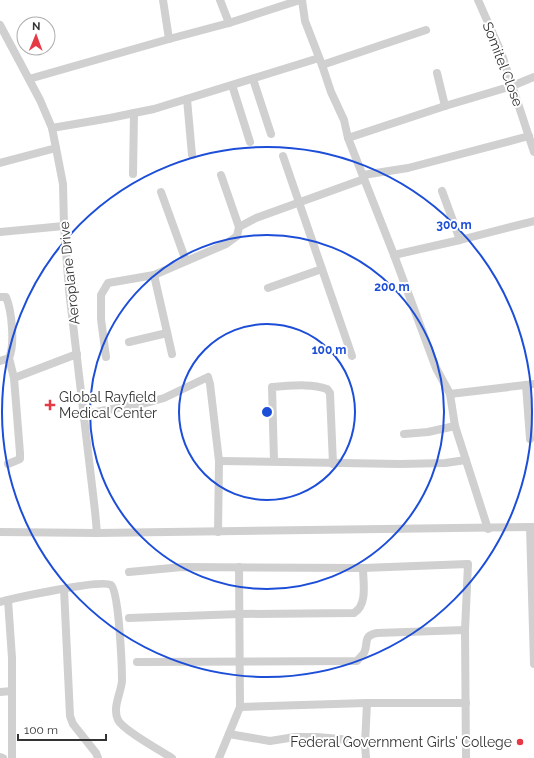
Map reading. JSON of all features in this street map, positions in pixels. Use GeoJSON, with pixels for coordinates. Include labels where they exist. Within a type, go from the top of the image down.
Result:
{"type":"FeatureCollection","features":[{"type":"Feature","properties":{"kind":"street"},"geometry":{"type":"LineString","coordinates":[[163,0],[169,39]]}},
{"type":"Feature","properties":{"kind":"street"},"geometry":{"type":"LineString","coordinates":[[220,0],[229,23]]}},
{"type":"Feature","properties":{"kind":"street"},"geometry":{"type":"LineString","coordinates":[[29,79],[229,23],[301,0],[305,21],[331,92],[344,120],[348,138],[436,368],[450,394],[455,426],[488,529]]}},
{"type":"Feature","properties":{"kind":"street","name":"Somitel Close"},"geometry":{"type":"LineString","coordinates":[[478,0],[497,42],[534,152]]}},
{"type":"Feature","properties":{"kind":"street","name":"Aeroplane Drive"},"geometry":{"type":"LineString","coordinates":[[0,25],[40,100],[52,128],[63,184],[64,226],[69,290],[78,354],[97,533]]}},
{"type":"Feature","properties":{"kind":"street"},"geometry":{"type":"LineString","coordinates":[[52,128],[154,109],[232,85],[320,62],[426,30]]}},
{"type":"Feature","properties":{"kind":"street"},"geometry":{"type":"LineString","coordinates":[[436,73],[445,106]]}},
{"type":"Feature","properties":{"kind":"street"},"geometry":{"type":"LineString","coordinates":[[348,138],[512,86],[534,77]]}},
{"type":"Feature","properties":{"kind":"street"},"geometry":{"type":"LineString","coordinates":[[253,79],[271,134]]}},
{"type":"Feature","properties":{"kind":"street"},"geometry":{"type":"LineString","coordinates":[[232,85],[250,142]]}},
{"type":"Feature","properties":{"kind":"street"},"geometry":{"type":"LineString","coordinates":[[187,99],[192,155]]}},
{"type":"Feature","properties":{"kind":"street"},"geometry":{"type":"LineString","coordinates":[[133,174],[134,112]]}},
{"type":"Feature","properties":{"kind":"street"},"geometry":{"type":"LineString","coordinates":[[239,227],[256,218],[363,177],[408,168],[529,136]]}},
{"type":"Feature","properties":{"kind":"street"},"geometry":{"type":"LineString","coordinates":[[0,163],[56,148]]}},
{"type":"Feature","properties":{"kind":"street"},"geometry":{"type":"LineString","coordinates":[[283,156],[352,356]]}},
{"type":"Feature","properties":{"kind":"street"},"geometry":{"type":"LineString","coordinates":[[106,357],[101,319],[101,295],[108,283],[154,275],[226,244],[237,236],[239,227],[221,175]]}},
{"type":"Feature","properties":{"kind":"street"},"geometry":{"type":"LineString","coordinates":[[442,191],[460,240]]}},
{"type":"Feature","properties":{"kind":"street"},"geometry":{"type":"LineString","coordinates":[[160,192],[186,261]]}},
{"type":"Feature","properties":{"kind":"street"},"geometry":{"type":"LineString","coordinates":[[394,255],[534,222]]}},
{"type":"Feature","properties":{"kind":"street"},"geometry":{"type":"LineString","coordinates":[[0,232],[64,226]]}},
{"type":"Feature","properties":{"kind":"street"},"geometry":{"type":"LineString","coordinates":[[268,288],[322,269]]}},
{"type":"Feature","properties":{"kind":"street"},"geometry":{"type":"LineString","coordinates":[[154,275],[172,354]]}},
{"type":"Feature","properties":{"kind":"street"},"geometry":{"type":"LineString","coordinates":[[0,297],[6,297],[10,308],[11,352],[9,358],[14,378],[20,459],[8,464]]}},
{"type":"Feature","properties":{"kind":"street"},"geometry":{"type":"LineString","coordinates":[[129,342],[167,333]]}},
{"type":"Feature","properties":{"kind":"street"},"geometry":{"type":"LineString","coordinates":[[14,378],[78,354]]}},
{"type":"Feature","properties":{"kind":"street"},"geometry":{"type":"LineString","coordinates":[[0,361],[9,358]]}},
{"type":"Feature","properties":{"kind":"street"},"geometry":{"type":"LineString","coordinates":[[84,414],[146,403],[164,398],[208,377],[219,461],[218,532]]}},
{"type":"Feature","properties":{"kind":"street"},"geometry":{"type":"LineString","coordinates":[[450,394],[501,387],[530,385],[530,440]]}},
{"type":"Feature","properties":{"kind":"street"},"geometry":{"type":"LineString","coordinates":[[274,461],[272,387],[303,386],[324,388],[330,393],[333,464]]}},
{"type":"Feature","properties":{"kind":"street"},"geometry":{"type":"LineString","coordinates":[[404,434],[428,432],[455,426]]}},
{"type":"Feature","properties":{"kind":"street"},"geometry":{"type":"LineString","coordinates":[[219,461],[274,461],[333,464],[422,464],[466,460]]}},
{"type":"Feature","properties":{"kind":"street"},"geometry":{"type":"LineString","coordinates":[[0,532],[218,532],[488,529],[532,527],[534,664]]}},
{"type":"Feature","properties":{"kind":"street"},"geometry":{"type":"LineString","coordinates":[[129,572],[182,567],[363,568],[468,564],[465,630],[466,758]]}},
{"type":"Feature","properties":{"kind":"street"},"geometry":{"type":"LineString","coordinates":[[218,758],[240,707],[241,662],[239,567]]}},
{"type":"Feature","properties":{"kind":"street"},"geometry":{"type":"LineString","coordinates":[[129,618],[240,614],[354,613],[360,610],[363,601],[363,568]]}},
{"type":"Feature","properties":{"kind":"street"},"geometry":{"type":"LineString","coordinates":[[12,758],[12,658],[4,601],[45,591],[108,584],[112,585],[114,588],[120,636],[122,681],[116,714],[118,721],[126,728],[172,758]]}},
{"type":"Feature","properties":{"kind":"street"},"geometry":{"type":"LineString","coordinates":[[64,589],[70,716],[73,724],[96,753],[98,758]]}},
{"type":"Feature","properties":{"kind":"street"},"geometry":{"type":"LineString","coordinates":[[137,662],[357,660],[363,655],[367,639],[370,634],[465,630]]}},
{"type":"Feature","properties":{"kind":"street"},"geometry":{"type":"LineString","coordinates":[[0,692],[12,692]]}},
{"type":"Feature","properties":{"kind":"street"},"geometry":{"type":"LineString","coordinates":[[240,707],[367,703],[466,703]]}},
{"type":"Feature","properties":{"kind":"street"},"geometry":{"type":"LineString","coordinates":[[366,758],[365,744],[367,703]]}},
{"type":"Feature","properties":{"kind":"street"},"geometry":{"type":"LineString","coordinates":[[229,734],[270,741],[295,737],[317,737],[340,739],[365,744]]}},
{"type":"Feature","properties":{"kind":"place","name":"Global Rayfield Medical Center"},"geometry":{"type":"Point","coordinates":[50,405]}},
{"type":"Feature","properties":{"kind":"place","name":"Federal Government Girls' College"},"geometry":{"type":"Point","coordinates":[520,742]}}]}
